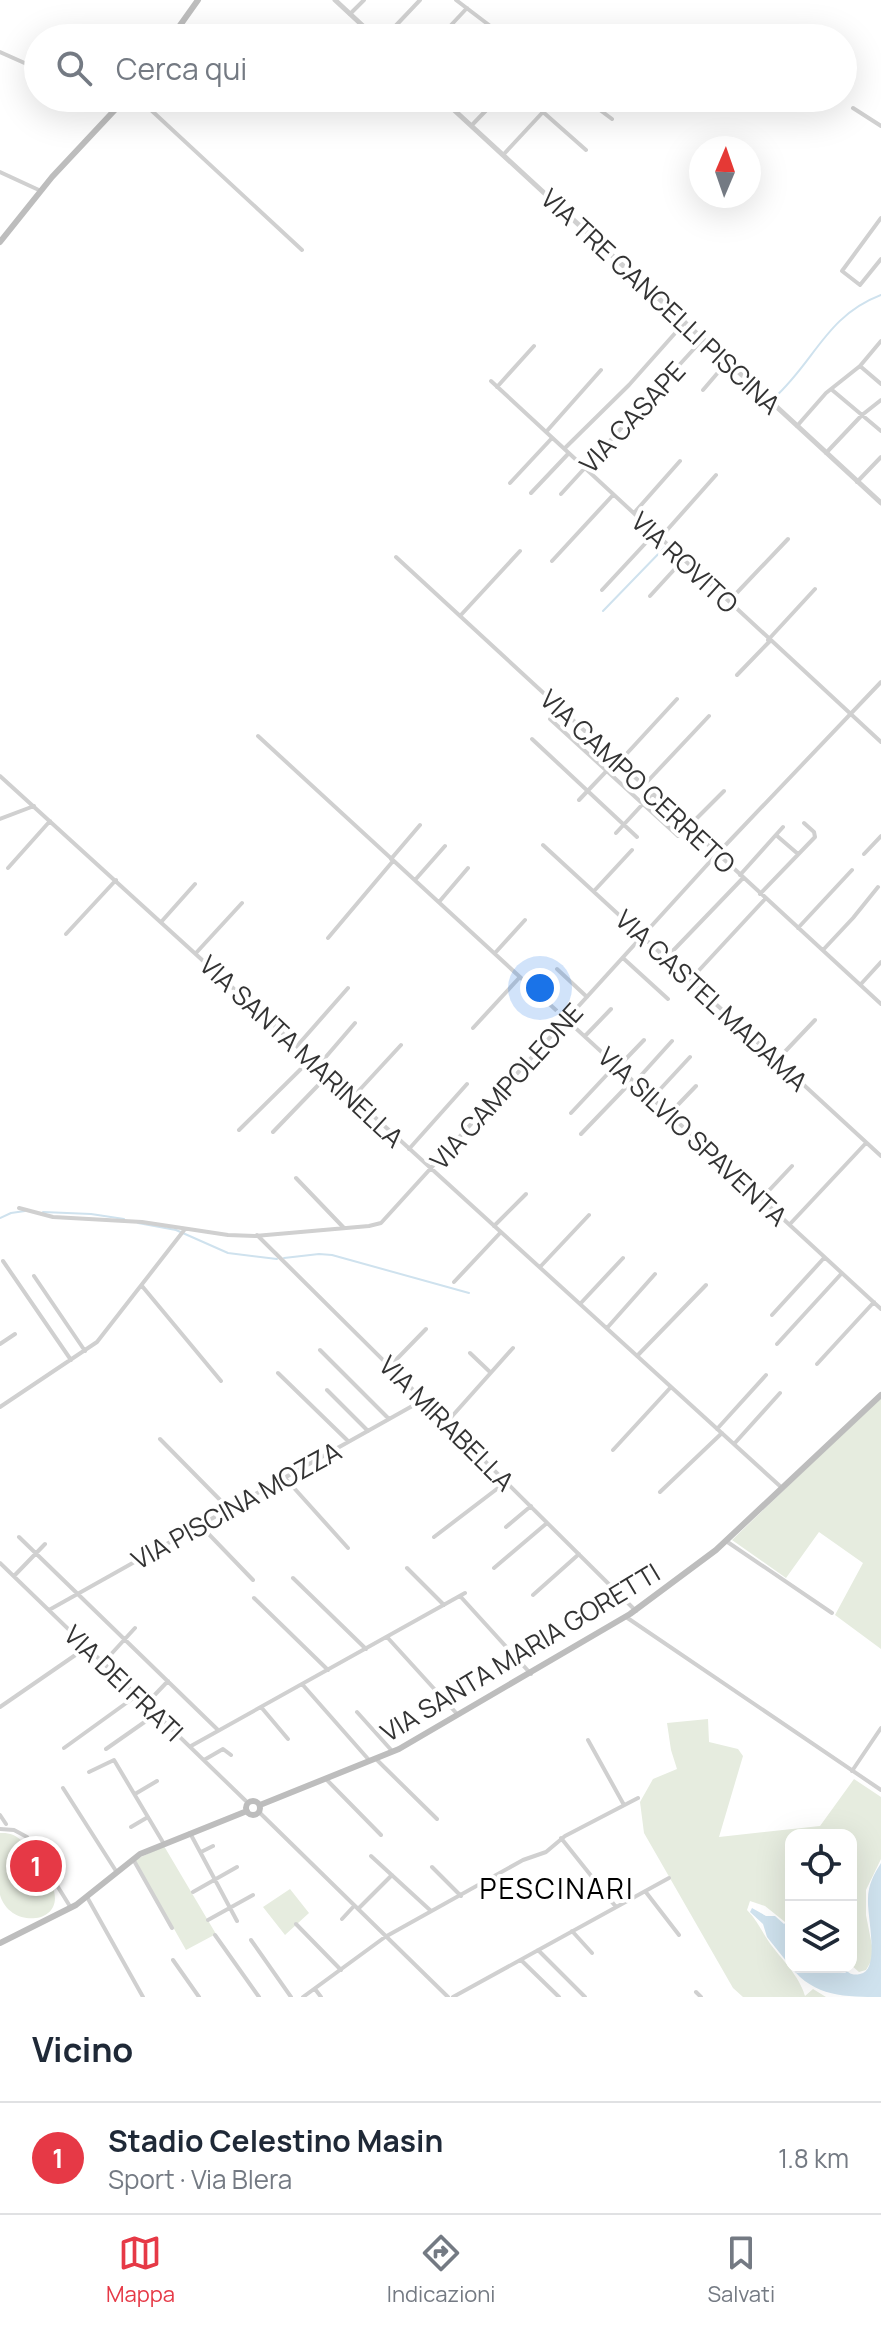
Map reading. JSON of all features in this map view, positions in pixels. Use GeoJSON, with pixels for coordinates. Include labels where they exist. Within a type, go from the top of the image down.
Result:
{"type":"FeatureCollection","features":[{"type":"Feature","properties":{"kind":"main road"},"geometry":{"type":"LineString","coordinates":[[181,24],[198,0]]}},
{"type":"Feature","properties":{"kind":"main road"},"geometry":{"type":"LineString","coordinates":[[0,242],[41,191],[114,112]]}},
{"type":"Feature","properties":{"kind":"main road","name":"VIA SANTA MARIA GORETTI"},"geometry":{"type":"LineString","coordinates":[[260,1809],[393,1752],[636,1611],[726,1541],[881,1395]]}},
{"type":"Feature","properties":{"kind":"main road"},"geometry":{"type":"LineString","coordinates":[[0,1943],[71,1908],[133,1859],[248,1807],[260,1809]]}},
{"type":"Feature","properties":{"kind":"street"},"geometry":{"type":"LineString","coordinates":[[335,0],[361,24]]}},
{"type":"Feature","properties":{"kind":"street"},"geometry":{"type":"LineString","coordinates":[[350,14],[364,0]]}},
{"type":"Feature","properties":{"kind":"street"},"geometry":{"type":"LineString","coordinates":[[397,24],[420,0]]}},
{"type":"Feature","properties":{"kind":"street"},"geometry":{"type":"LineString","coordinates":[[456,0],[485,24]]}},
{"type":"Feature","properties":{"kind":"street"},"geometry":{"type":"LineString","coordinates":[[452,24],[467,8]]}},
{"type":"Feature","properties":{"kind":"street"},"geometry":{"type":"LineString","coordinates":[[0,52],[24,63]]}},
{"type":"Feature","properties":{"kind":"street"},"geometry":{"type":"LineString","coordinates":[[857,111],[881,126]]}},
{"type":"Feature","properties":{"kind":"street"},"geometry":{"type":"LineString","coordinates":[[153,112],[302,250]]}},
{"type":"Feature","properties":{"kind":"street","name":"VIA TRE CANCELLI PISCINA"},"geometry":{"type":"LineString","coordinates":[[457,112],[881,503]]}},
{"type":"Feature","properties":{"kind":"street"},"geometry":{"type":"LineString","coordinates":[[472,125],[485,112]]}},
{"type":"Feature","properties":{"kind":"street"},"geometry":{"type":"LineString","coordinates":[[503,155],[543,112],[586,150]]}},
{"type":"Feature","properties":{"kind":"street"},"geometry":{"type":"LineString","coordinates":[[603,112],[612,119]]}},
{"type":"Feature","properties":{"kind":"street"},"geometry":{"type":"LineString","coordinates":[[0,172],[41,191]]}},
{"type":"Feature","properties":{"kind":"street"},"geometry":{"type":"LineString","coordinates":[[881,218],[842,269],[856,284],[862,283],[881,259]]}},
{"type":"Feature","properties":{"kind":"street"},"geometry":{"type":"LineString","coordinates":[[531,493],[685,322]]}},
{"type":"Feature","properties":{"kind":"street","name":"VIA CASAPE"},"geometry":{"type":"LineString","coordinates":[[561,494],[703,339]]}},
{"type":"Feature","properties":{"kind":"street"},"geometry":{"type":"LineString","coordinates":[[797,426],[830,389],[860,366],[881,341]]}},
{"type":"Feature","properties":{"kind":"street"},"geometry":{"type":"LineString","coordinates":[[497,387],[534,346]]}},
{"type":"Feature","properties":{"kind":"street"},"geometry":{"type":"LineString","coordinates":[[703,390],[727,362]]}},
{"type":"Feature","properties":{"kind":"street"},"geometry":{"type":"LineString","coordinates":[[860,366],[881,384]]}},
{"type":"Feature","properties":{"kind":"street"},"geometry":{"type":"LineString","coordinates":[[546,432],[601,370]]}},
{"type":"Feature","properties":{"kind":"street","name":"VIA ROVITO"},"geometry":{"type":"LineString","coordinates":[[491,381],[881,742]]}},
{"type":"Feature","properties":{"kind":"street"},"geometry":{"type":"LineString","coordinates":[[830,389],[881,431]]}},
{"type":"Feature","properties":{"kind":"street"},"geometry":{"type":"LineString","coordinates":[[826,453],[881,400]]}},
{"type":"Feature","properties":{"kind":"street"},"geometry":{"type":"LineString","coordinates":[[510,483],[552,438]]}},
{"type":"Feature","properties":{"kind":"street"},"geometry":{"type":"LineString","coordinates":[[857,482],[881,457]]}},
{"type":"Feature","properties":{"kind":"street"},"geometry":{"type":"LineString","coordinates":[[634,514],[680,461]]}},
{"type":"Feature","properties":{"kind":"street"},"geometry":{"type":"LineString","coordinates":[[660,538],[716,475]]}},
{"type":"Feature","properties":{"kind":"street"},"geometry":{"type":"LineString","coordinates":[[552,561],[613,495]]}},
{"type":"Feature","properties":{"kind":"street"},"geometry":{"type":"LineString","coordinates":[[602,590],[655,533]]}},
{"type":"Feature","properties":{"kind":"street"},"geometry":{"type":"LineString","coordinates":[[728,602],[788,539]]}},
{"type":"Feature","properties":{"kind":"street"},"geometry":{"type":"LineString","coordinates":[[460,616],[520,551]]}},
{"type":"Feature","properties":{"kind":"street","name":"VIA CAMPO CERRETO"},"geometry":{"type":"LineString","coordinates":[[396,557],[881,1004]]}},
{"type":"Feature","properties":{"kind":"street"},"geometry":{"type":"LineString","coordinates":[[650,596],[683,560]]}},
{"type":"Feature","properties":{"kind":"street"},"geometry":{"type":"LineString","coordinates":[[737,675],[815,589]]}},
{"type":"Feature","properties":{"kind":"street","name":"VIA CAMPOLEONE"},"geometry":{"type":"LineString","coordinates":[[19,1208],[53,1217],[138,1222],[218,1234],[257,1235],[381,1223],[717,854],[881,682]]}},
{"type":"Feature","properties":{"kind":"street"},"geometry":{"type":"LineString","coordinates":[[579,800],[677,699]]}},
{"type":"Feature","properties":{"kind":"street"},"geometry":{"type":"LineString","coordinates":[[644,785],[709,716]]}},
{"type":"Feature","properties":{"kind":"street"},"geometry":{"type":"LineString","coordinates":[[550,719],[678,836]]}},
{"type":"Feature","properties":{"kind":"street","name":"VIA SILVIO SPAVENTA"},"geometry":{"type":"LineString","coordinates":[[258,736],[881,1309]]}},
{"type":"Feature","properties":{"kind":"street"},"geometry":{"type":"LineString","coordinates":[[532,739],[637,837]]}},
{"type":"Feature","properties":{"kind":"street","name":"VIA SANTA MARINELLA"},"geometry":{"type":"LineString","coordinates":[[0,776],[781,1487]]}},
{"type":"Feature","properties":{"kind":"street"},"geometry":{"type":"LineString","coordinates":[[688,827],[724,791]]}},
{"type":"Feature","properties":{"kind":"street"},"geometry":{"type":"LineString","coordinates":[[616,833],[652,793]]}},
{"type":"Feature","properties":{"kind":"street"},"geometry":{"type":"LineString","coordinates":[[0,819],[34,806]]}},
{"type":"Feature","properties":{"kind":"street"},"geometry":{"type":"LineString","coordinates":[[8,868],[50,821]]}},
{"type":"Feature","properties":{"kind":"street"},"geometry":{"type":"LineString","coordinates":[[760,894],[815,836],[804,823]]}},
{"type":"Feature","properties":{"kind":"street"},"geometry":{"type":"LineString","coordinates":[[328,938],[420,825]]}},
{"type":"Feature","properties":{"kind":"street"},"geometry":{"type":"LineString","coordinates":[[666,958],[783,827]]}},
{"type":"Feature","properties":{"kind":"street"},"geometry":{"type":"LineString","coordinates":[[776,835],[798,854]]}},
{"type":"Feature","properties":{"kind":"street"},"geometry":{"type":"LineString","coordinates":[[864,854],[881,836]]}},
{"type":"Feature","properties":{"kind":"street","name":"VIA CASTEL MADAMA"},"geometry":{"type":"LineString","coordinates":[[543,845],[881,1156]]}},
{"type":"Feature","properties":{"kind":"street"},"geometry":{"type":"LineString","coordinates":[[415,880],[445,846]]}},
{"type":"Feature","properties":{"kind":"street"},"geometry":{"type":"LineString","coordinates":[[594,891],[632,850]]}},
{"type":"Feature","properties":{"kind":"street"},"geometry":{"type":"LineString","coordinates":[[439,902],[468,868]]}},
{"type":"Feature","properties":{"kind":"street"},"geometry":{"type":"LineString","coordinates":[[798,928],[852,870]]}},
{"type":"Feature","properties":{"kind":"street"},"geometry":{"type":"LineString","coordinates":[[66,934],[116,880]]}},
{"type":"Feature","properties":{"kind":"street"},"geometry":{"type":"LineString","coordinates":[[161,921],[195,884]]}},
{"type":"Feature","properties":{"kind":"street"},"geometry":{"type":"LineString","coordinates":[[823,950],[878,887]]}},
{"type":"Feature","properties":{"kind":"street"},"geometry":{"type":"LineString","coordinates":[[690,980],[766,898]]}},
{"type":"Feature","properties":{"kind":"street"},"geometry":{"type":"LineString","coordinates":[[196,953],[242,903]]}},
{"type":"Feature","properties":{"kind":"street"},"geometry":{"type":"LineString","coordinates":[[495,953],[525,920]]}},
{"type":"Feature","properties":{"kind":"street"},"geometry":{"type":"LineString","coordinates":[[623,958],[668,999]]}},
{"type":"Feature","properties":{"kind":"street"},"geometry":{"type":"LineString","coordinates":[[861,984],[881,962]]}},
{"type":"Feature","properties":{"kind":"street"},"geometry":{"type":"LineString","coordinates":[[557,969],[587,997]]}},
{"type":"Feature","properties":{"kind":"street"},"geometry":{"type":"LineString","coordinates":[[473,1028],[520,976]]}},
{"type":"Feature","properties":{"kind":"street"},"geometry":{"type":"LineString","coordinates":[[297,1046],[348,988]]}},
{"type":"Feature","properties":{"kind":"street"},"geometry":{"type":"LineString","coordinates":[[585,1036],[611,1009]]}},
{"type":"Feature","properties":{"kind":"street"},"geometry":{"type":"LineString","coordinates":[[777,1060],[815,1020]]}},
{"type":"Feature","properties":{"kind":"street"},"geometry":{"type":"LineString","coordinates":[[318,1066],[355,1023]]}},
{"type":"Feature","properties":{"kind":"street"},"geometry":{"type":"LineString","coordinates":[[571,1113],[644,1040]]}},
{"type":"Feature","properties":{"kind":"street"},"geometry":{"type":"LineString","coordinates":[[581,1134],[672,1041]]}},
{"type":"Feature","properties":{"kind":"street"},"geometry":{"type":"LineString","coordinates":[[353,1097],[401,1045]]}},
{"type":"Feature","properties":{"kind":"street"},"geometry":{"type":"LineString","coordinates":[[652,1098],[690,1057]]}},
{"type":"Feature","properties":{"kind":"street"},"geometry":{"type":"LineString","coordinates":[[239,1130],[311,1059]]}},
{"type":"Feature","properties":{"kind":"street"},"geometry":{"type":"LineString","coordinates":[[273,1132],[328,1075]]}},
{"type":"Feature","properties":{"kind":"street"},"geometry":{"type":"LineString","coordinates":[[409,1149],[467,1084]]}},
{"type":"Feature","properties":{"kind":"street"},"geometry":{"type":"LineString","coordinates":[[669,1114],[696,1086]]}},
{"type":"Feature","properties":{"kind":"street"},"geometry":{"type":"LineString","coordinates":[[790,1224],[866,1143]]}},
{"type":"Feature","properties":{"kind":"street"},"geometry":{"type":"LineString","coordinates":[[761,1199],[792,1166]]}},
{"type":"Feature","properties":{"kind":"street"},"geometry":{"type":"LineString","coordinates":[[296,1178],[344,1228]]}},
{"type":"Feature","properties":{"kind":"street"},"geometry":{"type":"LineString","coordinates":[[494,1226],[526,1194]]}},
{"type":"Feature","properties":{"kind":"street"},"geometry":{"type":"LineString","coordinates":[[540,1267],[589,1215]]}},
{"type":"Feature","properties":{"kind":"street"},"geometry":{"type":"LineString","coordinates":[[0,1407],[100,1338],[185,1229]]}},
{"type":"Feature","properties":{"kind":"street"},"geometry":{"type":"LineString","coordinates":[[454,1282],[501,1232]]}},
{"type":"Feature","properties":{"kind":"street","name":"VIA MIRABELLA"},"geometry":{"type":"LineString","coordinates":[[257,1235],[636,1611]]}},
{"type":"Feature","properties":{"kind":"street"},"geometry":{"type":"LineString","coordinates":[[772,1315],[825,1257]]}},
{"type":"Feature","properties":{"kind":"street"},"geometry":{"type":"LineString","coordinates":[[580,1304],[623,1258]]}},
{"type":"Feature","properties":{"kind":"street"},"geometry":{"type":"LineString","coordinates":[[3,1261],[71,1360]]}},
{"type":"Feature","properties":{"kind":"street"},"geometry":{"type":"LineString","coordinates":[[777,1344],[842,1273]]}},
{"type":"Feature","properties":{"kind":"street"},"geometry":{"type":"LineString","coordinates":[[607,1328],[655,1274]]}},
{"type":"Feature","properties":{"kind":"street"},"geometry":{"type":"LineString","coordinates":[[34,1276],[85,1351]]}},
{"type":"Feature","properties":{"kind":"street"},"geometry":{"type":"LineString","coordinates":[[637,1356],[706,1285]]}},
{"type":"Feature","properties":{"kind":"street"},"geometry":{"type":"LineString","coordinates":[[142,1286],[221,1381]]}},
{"type":"Feature","properties":{"kind":"street"},"geometry":{"type":"LineString","coordinates":[[817,1364],[874,1302]]}},
{"type":"Feature","properties":{"kind":"street"},"geometry":{"type":"LineString","coordinates":[[390,1366],[426,1329]]}},
{"type":"Feature","properties":{"kind":"street"},"geometry":{"type":"LineString","coordinates":[[0,1344],[15,1334]]}},
{"type":"Feature","properties":{"kind":"street"},"geometry":{"type":"LineString","coordinates":[[446,1423],[513,1348]]}},
{"type":"Feature","properties":{"kind":"street"},"geometry":{"type":"LineString","coordinates":[[320,1350],[390,1419]]}},
{"type":"Feature","properties":{"kind":"street"},"geometry":{"type":"LineString","coordinates":[[470,1353],[490,1372]]}},
{"type":"Feature","properties":{"kind":"street"},"geometry":{"type":"LineString","coordinates":[[278,1373],[348,1442]]}},
{"type":"Feature","properties":{"kind":"street"},"geometry":{"type":"LineString","coordinates":[[717,1429],[766,1375]]}},
{"type":"Feature","properties":{"kind":"street"},"geometry":{"type":"LineString","coordinates":[[613,1450],[671,1387]]}},
{"type":"Feature","properties":{"kind":"street"},"geometry":{"type":"LineString","coordinates":[[327,1390],[368,1431]]}},
{"type":"Feature","properties":{"kind":"street"},"geometry":{"type":"LineString","coordinates":[[734,1444],[780,1393]]}},
{"type":"Feature","properties":{"kind":"street","name":"VIA PISCINA MOZZA"},"geometry":{"type":"LineString","coordinates":[[49,1610],[423,1400]]}},
{"type":"Feature","properties":{"kind":"street"},"geometry":{"type":"LineString","coordinates":[[660,1492],[722,1433]]}},
{"type":"Feature","properties":{"kind":"street"},"geometry":{"type":"LineString","coordinates":[[160,1439],[229,1509]]}},
{"type":"Feature","properties":{"kind":"street"},"geometry":{"type":"LineString","coordinates":[[285,1478],[348,1548]]}},
{"type":"Feature","properties":{"kind":"street"},"geometry":{"type":"LineString","coordinates":[[434,1537],[506,1482]]}},
{"type":"Feature","properties":{"kind":"street"},"geometry":{"type":"LineString","coordinates":[[506,1527],[531,1506]]}},
{"type":"Feature","properties":{"kind":"street"},"geometry":{"type":"LineString","coordinates":[[494,1568],[547,1523]]}},
{"type":"Feature","properties":{"kind":"street"},"geometry":{"type":"LineString","coordinates":[[200,1525],[253,1580]]}},
{"type":"Feature","properties":{"kind":"street"},"geometry":{"type":"LineString","coordinates":[[19,1537],[219,1731]]}},
{"type":"Feature","properties":{"kind":"street"},"geometry":{"type":"LineString","coordinates":[[726,1541],[832,1613]]}},
{"type":"Feature","properties":{"kind":"street"},"geometry":{"type":"LineString","coordinates":[[14,1576],[45,1544]]}},
{"type":"Feature","properties":{"kind":"street"},"geometry":{"type":"LineString","coordinates":[[533,1595],[579,1554]]}},
{"type":"Feature","properties":{"kind":"street","name":"VIA DEI FRATI"},"geometry":{"type":"LineString","coordinates":[[0,1563],[190,1746],[248,1807]]}},
{"type":"Feature","properties":{"kind":"street"},"geometry":{"type":"LineString","coordinates":[[407,1568],[444,1605]]}},
{"type":"Feature","properties":{"kind":"street"},"geometry":{"type":"LineString","coordinates":[[293,1578],[366,1649]]}},
{"type":"Feature","properties":{"kind":"street"},"geometry":{"type":"LineString","coordinates":[[190,1746],[463,1595],[531,1674]]}},
{"type":"Feature","properties":{"kind":"street"},"geometry":{"type":"LineString","coordinates":[[254,1598],[328,1670]]}},
{"type":"Feature","properties":{"kind":"street"},"geometry":{"type":"LineString","coordinates":[[626,1617],[881,1790]]}},
{"type":"Feature","properties":{"kind":"street"},"geometry":{"type":"LineString","coordinates":[[103,1663],[135,1628]]}},
{"type":"Feature","properties":{"kind":"street"},"geometry":{"type":"LineString","coordinates":[[387,1637],[459,1716]]}},
{"type":"Feature","properties":{"kind":"street"},"geometry":{"type":"LineString","coordinates":[[0,1707],[87,1647]]}},
{"type":"Feature","properties":{"kind":"street"},"geometry":{"type":"LineString","coordinates":[[146,1704],[168,1681]]}},
{"type":"Feature","properties":{"kind":"street"},"geometry":{"type":"LineString","coordinates":[[302,1684],[374,1761],[437,1819]]}},
{"type":"Feature","properties":{"kind":"street"},"geometry":{"type":"LineString","coordinates":[[64,1748],[137,1695]]}},
{"type":"Feature","properties":{"kind":"street"},"geometry":{"type":"LineString","coordinates":[[261,1707],[288,1739]]}},
{"type":"Feature","properties":{"kind":"street"},"geometry":{"type":"LineString","coordinates":[[357,1712],[393,1752]]}},
{"type":"Feature","properties":{"kind":"street"},"geometry":{"type":"LineString","coordinates":[[106,1749],[156,1714]]}},
{"type":"Feature","properties":{"kind":"street"},"geometry":{"type":"LineString","coordinates":[[852,1771],[881,1728]]}},
{"type":"Feature","properties":{"kind":"street"},"geometry":{"type":"LineString","coordinates":[[588,1740],[624,1805]]}},
{"type":"Feature","properties":{"kind":"street"},"geometry":{"type":"LineString","coordinates":[[204,1760],[223,1749],[231,1755]]}},
{"type":"Feature","properties":{"kind":"street"},"geometry":{"type":"LineString","coordinates":[[89,1772],[113,1760],[164,1844]]}},
{"type":"Feature","properties":{"kind":"street"},"geometry":{"type":"LineString","coordinates":[[326,1779],[381,1835]]}},
{"type":"Feature","properties":{"kind":"street"},"geometry":{"type":"LineString","coordinates":[[134,1795],[157,1781]]}},
{"type":"Feature","properties":{"kind":"street"},"geometry":{"type":"LineString","coordinates":[[63,1788],[116,1871]]}},
{"type":"Feature","properties":{"kind":"street"},"geometry":{"type":"LineString","coordinates":[[303,1997],[385,1937],[523,1860],[544,1853],[561,1838],[638,1798]]}},
{"type":"Feature","properties":{"kind":"street"},"geometry":{"type":"LineString","coordinates":[[260,1809],[385,1937],[450,1997],[669,1878]]}},
{"type":"Feature","properties":{"kind":"street"},"geometry":{"type":"LineString","coordinates":[[0,1815],[6,1824]]}},
{"type":"Feature","properties":{"kind":"street"},"geometry":{"type":"LineString","coordinates":[[131,1827],[148,1817]]}},
{"type":"Feature","properties":{"kind":"street"},"geometry":{"type":"LineString","coordinates":[[0,1829],[13,1829],[27,1837],[71,1908]]}},
{"type":"Feature","properties":{"kind":"street"},"geometry":{"type":"LineString","coordinates":[[190,1833],[237,1921]]}},
{"type":"Feature","properties":{"kind":"street"},"geometry":{"type":"LineString","coordinates":[[561,1838],[616,1907]]}},
{"type":"Feature","properties":{"kind":"street"},"geometry":{"type":"LineString","coordinates":[[200,1852],[213,1846]]}},
{"type":"Feature","properties":{"kind":"street"},"geometry":{"type":"LineString","coordinates":[[371,1856],[431,1912]]}},
{"type":"Feature","properties":{"kind":"street"},"geometry":{"type":"LineString","coordinates":[[133,1859],[172,1928]]}},
{"type":"Feature","properties":{"kind":"street"},"geometry":{"type":"LineString","coordinates":[[193,1892],[237,1867]]}},
{"type":"Feature","properties":{"kind":"street"},"geometry":{"type":"LineString","coordinates":[[432,1867],[461,1896]]}},
{"type":"Feature","properties":{"kind":"street"},"geometry":{"type":"LineString","coordinates":[[342,1919],[392,1875]]}},
{"type":"Feature","properties":{"kind":"street"},"geometry":{"type":"LineString","coordinates":[[645,1891],[679,1935]]}},
{"type":"Feature","properties":{"kind":"street"},"geometry":{"type":"LineString","coordinates":[[208,1920],[253,1895]]}},
{"type":"Feature","properties":{"kind":"street"},"geometry":{"type":"LineString","coordinates":[[87,1897],[143,1997]]}},
{"type":"Feature","properties":{"kind":"street"},"geometry":{"type":"LineString","coordinates":[[296,1924],[341,1970]]}},
{"type":"Feature","properties":{"kind":"street"},"geometry":{"type":"LineString","coordinates":[[572,1931],[592,1953]]}},
{"type":"Feature","properties":{"kind":"street"},"geometry":{"type":"LineString","coordinates":[[215,1935],[259,1997]]}},
{"type":"Feature","properties":{"kind":"street"},"geometry":{"type":"LineString","coordinates":[[251,1940],[291,1997]]}},
{"type":"Feature","properties":{"kind":"street"},"geometry":{"type":"LineString","coordinates":[[538,1950],[585,1997]]}},
{"type":"Feature","properties":{"kind":"street"},"geometry":{"type":"LineString","coordinates":[[173,1960],[199,1997]]}},
{"type":"Feature","properties":{"kind":"street"},"geometry":{"type":"LineString","coordinates":[[521,1960],[559,1997]]}},
{"type":"Feature","properties":{"kind":"street"},"geometry":{"type":"LineString","coordinates":[[315,1989],[321,1997]]}},
{"type":"Feature","properties":{"kind":"street"},"geometry":{"type":"LineString","coordinates":[[696,1992],[701,1997]]}},
{"type":"Feature","properties":{"kind":"shaded area"},"geometry":{"type":"Polygon","coordinates":[[[881,1397],[881,1649],[835,1615],[863,1563],[819,1532],[786,1578],[732,1540],[881,1397]]]}},
{"type":"Feature","properties":{"kind":"shaded area"},"geometry":{"type":"Polygon","coordinates":[[[708,1719],[709,1742],[738,1749],[743,1756],[719,1837],[785,1830],[785,1922],[765,1906],[750,1901],[747,1910],[785,1962],[785,1973],[793,1973],[805,1996],[813,1989],[826,1997],[743,1997],[733,1988],[644,1833],[640,1802],[653,1779],[677,1769],[667,1723],[708,1719]]]}},
{"type":"Feature","properties":{"kind":"shaded area"},"geometry":{"type":"Polygon","coordinates":[[[854,1779],[881,1797],[881,1859],[866,1890],[866,1915],[874,1956],[866,1970],[859,1972],[857,1829],[792,1829],[820,1826],[854,1779]]]}},
{"type":"Feature","properties":{"kind":"shaded area"},"geometry":{"type":"Polygon","coordinates":[[[0,1833],[20,1839],[51,1884],[55,1900],[52,1909],[45,1915],[25,1918],[14,1914],[6,1906],[0,1895],[0,1833]]]}},
{"type":"Feature","properties":{"kind":"shaded area"},"geometry":{"type":"Polygon","coordinates":[[[164,1846],[216,1934],[186,1950],[135,1860],[164,1846]]]}},
{"type":"Feature","properties":{"kind":"shaded area"},"geometry":{"type":"Polygon","coordinates":[[[290,1889],[309,1913],[285,1935],[263,1907],[290,1889]]]}},
{"type":"Feature","properties":{"kind":"water"},"geometry":{"type":"Polygon","coordinates":[[[881,1863],[881,1997],[855,1997],[820,1990],[796,1973],[855,1975],[866,1970],[870,1963],[872,1942],[868,1894],[881,1863]]]}},
{"type":"Feature","properties":{"kind":"water"},"geometry":{"type":"Polygon","coordinates":[[[752,1908],[785,1923],[785,1960],[767,1937],[763,1924],[750,1912],[752,1908]]]}},
{"type":"Feature","properties":{"kind":"waterway"},"geometry":{"type":"LineString","coordinates":[[774,398],[834,327],[862,304],[881,295]]}},
{"type":"Feature","properties":{"kind":"waterway"},"geometry":{"type":"LineString","coordinates":[[603,611],[665,547]]}},
{"type":"Feature","properties":{"kind":"waterway"},"geometry":{"type":"LineString","coordinates":[[0,1218],[25,1211]]}},
{"type":"Feature","properties":{"kind":"waterway"},"geometry":{"type":"LineString","coordinates":[[43,1212],[124,1219]]}},
{"type":"Feature","properties":{"kind":"waterway"},"geometry":{"type":"LineString","coordinates":[[138,1223],[176,1230],[228,1253],[277,1259]]}},
{"type":"Feature","properties":{"kind":"waterway"},"geometry":{"type":"LineString","coordinates":[[284,1258],[332,1255],[469,1293]]}},
{"type":"Feature","properties":{"kind":"place","name":"Stadio Celestino Masin"},"geometry":{"type":"Point","coordinates":[36,1866]}},
{"type":"Feature","properties":{"kind":"district","name":"PESCINARI"},"geometry":{"type":"Point","coordinates":[557,1888]}}]}
